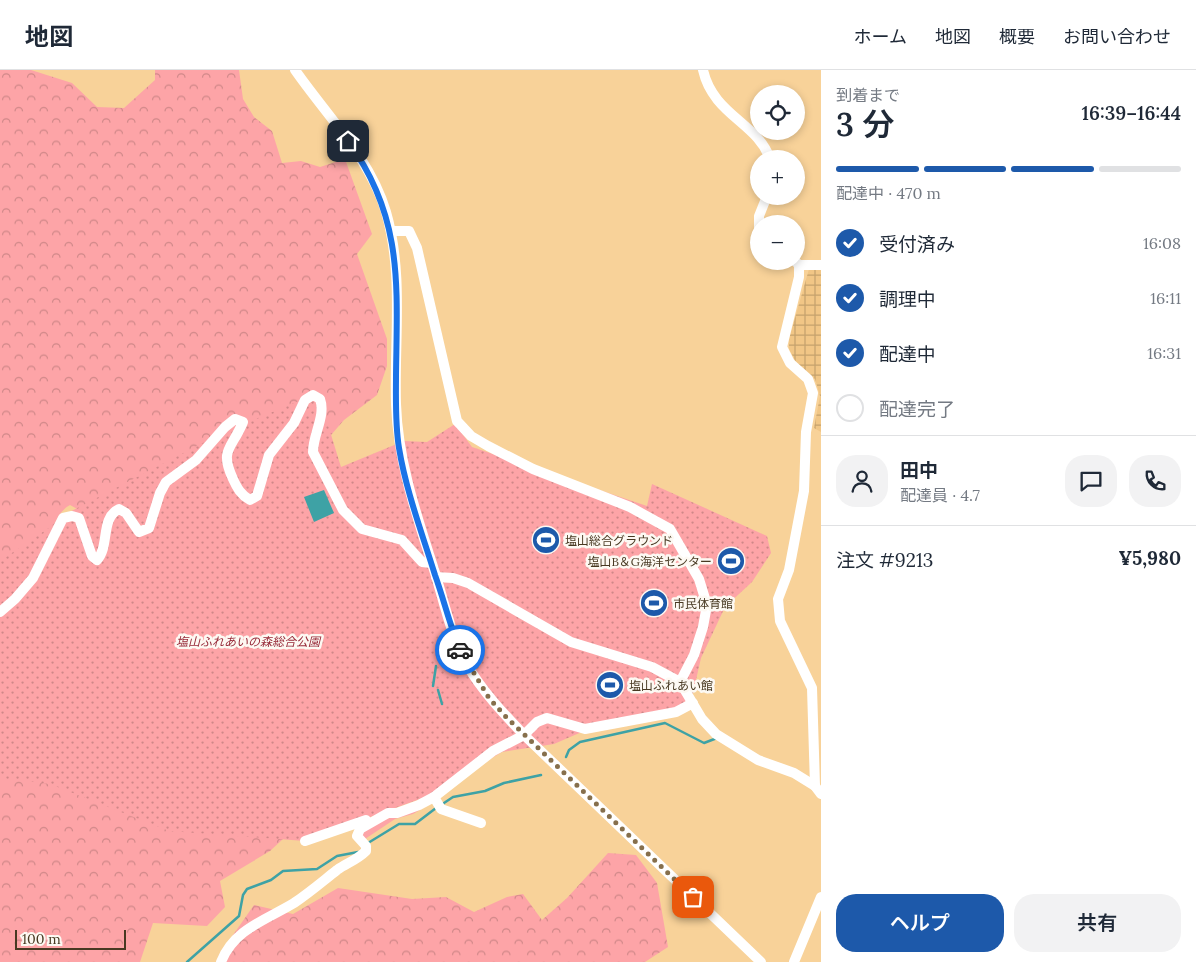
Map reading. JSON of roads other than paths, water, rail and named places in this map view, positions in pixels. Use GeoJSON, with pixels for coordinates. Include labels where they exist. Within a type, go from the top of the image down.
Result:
{"type":"FeatureCollection","features":[{"type":"Feature","properties":{"kind":"street"},"geometry":{"type":"LineString","coordinates":[[295,70],[365,165],[385,210],[391,232],[396,275],[396,404],[399,447],[407,486],[431,563],[457,642],[468,666],[489,698],[524,735],[762,962]]}},
{"type":"Feature","properties":{"kind":"street"},"geometry":{"type":"LineString","coordinates":[[703,70],[712,96],[764,146],[766,150]]}},
{"type":"Feature","properties":{"kind":"street"},"geometry":{"type":"LineString","coordinates":[[391,232],[409,231],[417,248],[457,421],[463,430],[488,446],[532,469],[630,507],[670,529],[699,579],[707,605],[703,627],[694,654],[680,682]]}},
{"type":"Feature","properties":{"kind":"street"},"geometry":{"type":"LineString","coordinates":[[805,264],[821,265]]}},
{"type":"Feature","properties":{"kind":"street"},"geometry":{"type":"LineString","coordinates":[[798,270],[799,277],[782,347],[790,363],[808,379],[813,393],[806,432],[804,491],[788,570],[778,599],[778,610],[780,621],[812,688],[818,790]]}},
{"type":"Feature","properties":{"kind":"street"},"geometry":{"type":"LineString","coordinates":[[0,612],[33,578],[63,518],[72,516],[78,518],[92,556],[97,560],[102,552],[108,520],[112,512],[119,509],[126,513],[139,532],[149,528],[160,493],[166,482],[196,460],[225,427],[235,419],[243,422],[228,449],[225,464],[244,496],[250,500],[257,496],[269,455],[294,422],[305,400],[313,395],[320,399],[323,409],[313,441],[313,452],[343,510],[362,529],[402,540],[422,562],[431,563]]}},
{"type":"Feature","properties":{"kind":"street"},"geometry":{"type":"LineString","coordinates":[[436,577],[453,578],[468,584],[571,642],[652,667],[680,682],[702,719],[716,734],[758,760],[794,773],[818,790]]}},
{"type":"Feature","properties":{"kind":"street"},"geometry":{"type":"LineString","coordinates":[[306,841],[388,813],[397,813],[419,805],[437,802],[493,752],[524,735],[537,722],[547,718],[585,729],[676,712],[693,703]]}},
{"type":"Feature","properties":{"kind":"street"},"geometry":{"type":"LineString","coordinates":[[437,802],[481,823]]}},
{"type":"Feature","properties":{"kind":"street"},"geometry":{"type":"LineString","coordinates":[[221,962],[226,950],[235,938],[264,918],[294,903],[348,863],[359,858],[366,851],[364,843],[357,836],[360,829],[388,813]]}},
{"type":"Feature","properties":{"kind":"street"},"geometry":{"type":"LineString","coordinates":[[794,962],[821,897]]}},
{"type":"Feature","properties":{"kind":"water"},"geometry":{"type":"Polygon","coordinates":[[[324,490],[334,513],[314,522],[304,497],[324,490]]]}},
{"type":"Feature","properties":{"kind":"waterway"},"geometry":{"type":"LineString","coordinates":[[433,686],[436,666]]}},
{"type":"Feature","properties":{"kind":"waterway"},"geometry":{"type":"LineString","coordinates":[[438,690],[442,704]]}},
{"type":"Feature","properties":{"kind":"waterway"},"geometry":{"type":"LineString","coordinates":[[566,757],[569,750],[580,742],[665,723],[704,743],[717,738]]}},
{"type":"Feature","properties":{"kind":"waterway"},"geometry":{"type":"LineString","coordinates":[[441,805],[453,797],[485,791],[504,783],[541,775]]}},
{"type":"Feature","properties":{"kind":"waterway"},"geometry":{"type":"LineString","coordinates":[[368,843],[399,824],[415,824],[436,808]]}},
{"type":"Feature","properties":{"kind":"waterway"},"geometry":{"type":"LineString","coordinates":[[187,962],[239,916],[243,895],[247,889],[271,880],[283,871],[317,869],[337,856],[358,852]]}},
{"type":"Feature","properties":{"kind":"place","name":"塩山総合グラウンド"},"geometry":{"type":"Point","coordinates":[546,540]}},
{"type":"Feature","properties":{"kind":"place","name":"塩山B＆G海洋センター"},"geometry":{"type":"Point","coordinates":[731,561]}},
{"type":"Feature","properties":{"kind":"place","name":"市民体育館"},"geometry":{"type":"Point","coordinates":[654,603]}},
{"type":"Feature","properties":{"kind":"place","name":"塩山ふれあい館"},"geometry":{"type":"Point","coordinates":[610,685]}},
{"type":"Feature","properties":{"kind":"park label","name":"塩山ふれあいの森総合公園"},"geometry":{"type":"Point","coordinates":[248,641]}}]}
